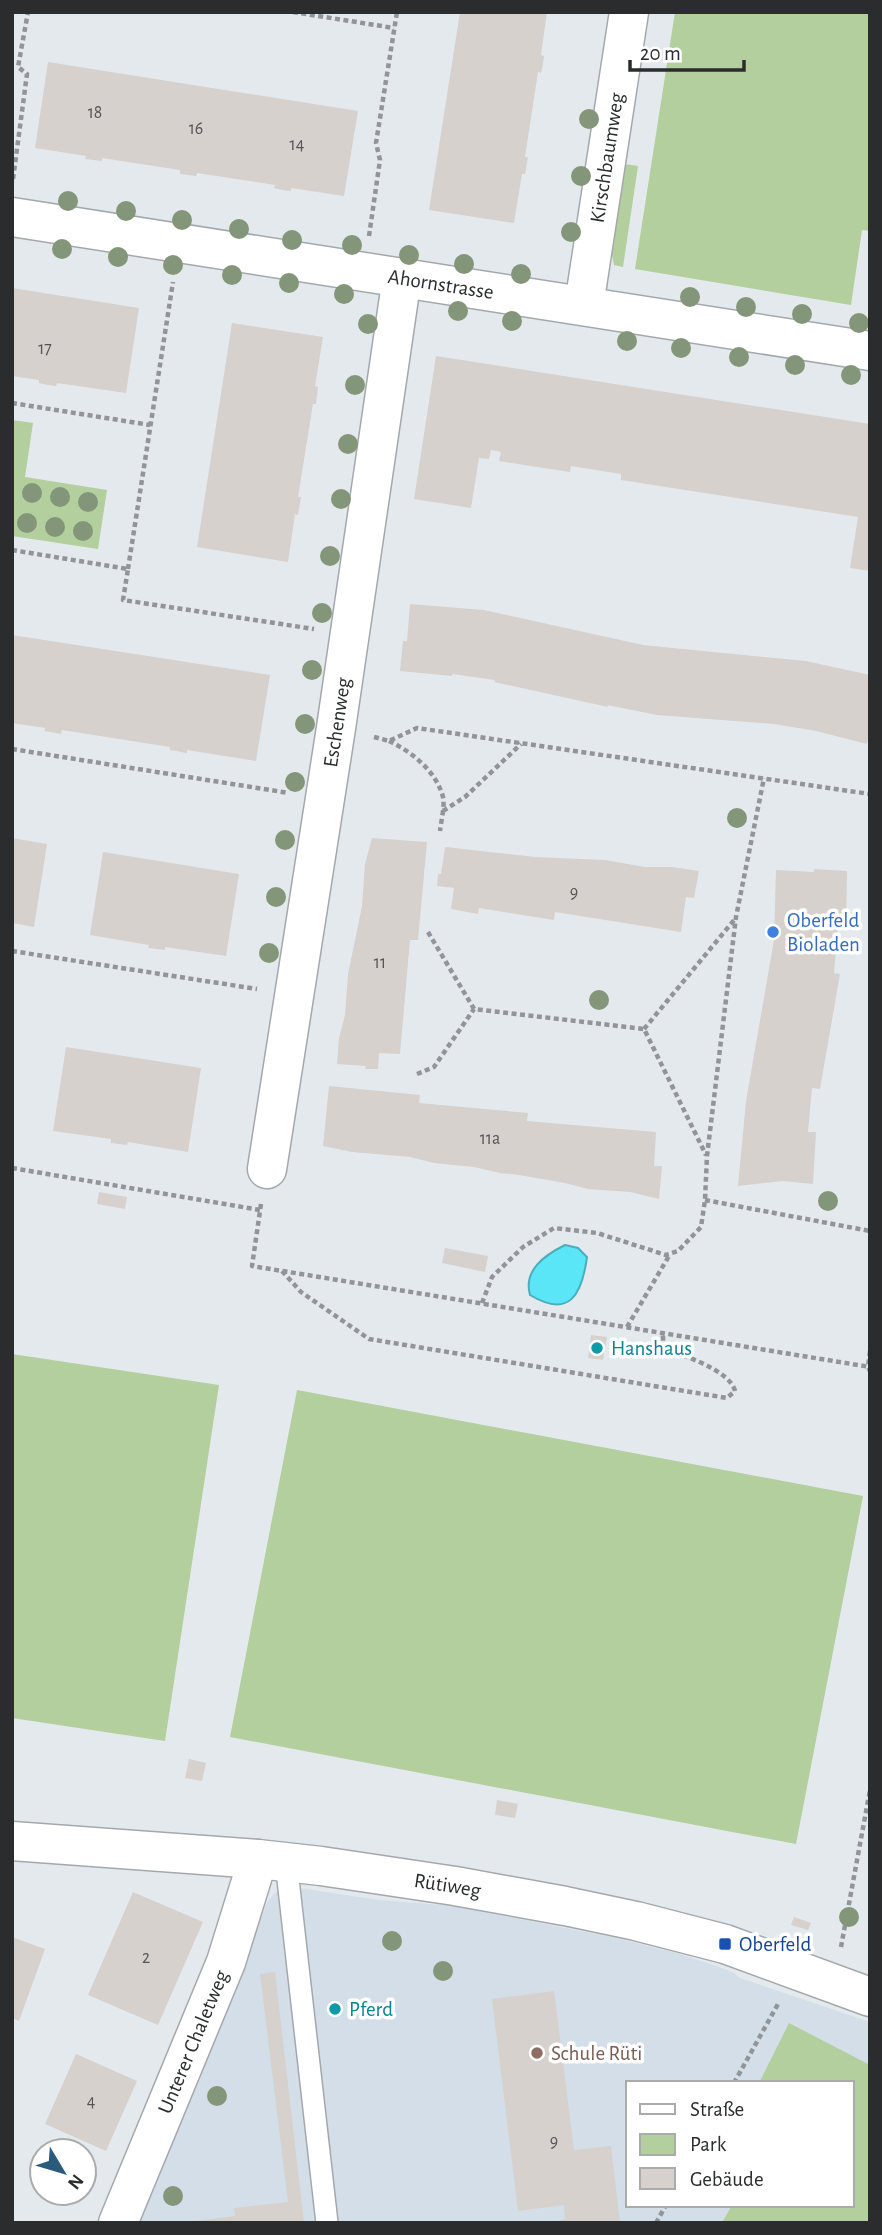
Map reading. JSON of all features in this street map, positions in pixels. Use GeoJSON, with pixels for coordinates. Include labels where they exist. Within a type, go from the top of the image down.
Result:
{"type":"FeatureCollection","features":[{"type":"Feature","properties":{"kind":"street","name":"Kirschbaumweg"},"geometry":{"type":"LineString","coordinates":[[584,305],[629,12]]}},
{"type":"Feature","properties":{"kind":"street","name":"Ahornstrasse"},"geometry":{"type":"LineString","coordinates":[[12,217],[870,351]]}},
{"type":"Feature","properties":{"kind":"street","name":"Eschenweg"},"geometry":{"type":"LineString","coordinates":[[267,1168],[336,727],[402,277]]}},
{"type":"Feature","properties":{"kind":"street","name":"Rütiweg"},"geometry":{"type":"LineString","coordinates":[[12,1841],[272,1861],[455,1886],[636,1921],[725,1944],[870,1997]]}},
{"type":"Feature","properties":{"kind":"street","name":"Unterer Chaletweg"},"geometry":{"type":"LineString","coordinates":[[118,2223],[226,1962],[272,1861]]}},
{"type":"Feature","properties":{"kind":"lane"},"geometry":{"type":"LineString","coordinates":[[272,1861],[327,2223]]}},
{"type":"Feature","properties":{"kind":"path"},"geometry":{"type":"LineString","coordinates":[[12,181],[27,74],[18,67],[28,12]]}},
{"type":"Feature","properties":{"kind":"path"},"geometry":{"type":"LineString","coordinates":[[293,12],[394,28]]}},
{"type":"Feature","properties":{"kind":"path"},"geometry":{"type":"LineString","coordinates":[[364,271],[380,160],[376,143],[397,12]]}},
{"type":"Feature","properties":{"kind":"path"},"geometry":{"type":"LineString","coordinates":[[179,243],[123,600],[349,635]]}},
{"type":"Feature","properties":{"kind":"path"},"geometry":{"type":"LineString","coordinates":[[12,403],[150,425]]}},
{"type":"Feature","properties":{"kind":"path"},"geometry":{"type":"LineString","coordinates":[[12,550],[128,569]]}},
{"type":"Feature","properties":{"kind":"path"},"geometry":{"type":"LineString","coordinates":[[336,727],[389,741],[409,751],[429,770],[443,798],[440,831]]}},
{"type":"Feature","properties":{"kind":"path"},"geometry":{"type":"LineString","coordinates":[[389,741],[417,728],[870,794]]}},
{"type":"Feature","properties":{"kind":"path"},"geometry":{"type":"LineString","coordinates":[[442,811],[465,797],[522,744]]}},
{"type":"Feature","properties":{"kind":"path"},"geometry":{"type":"LineString","coordinates":[[12,749],[324,798]]}},
{"type":"Feature","properties":{"kind":"path"},"geometry":{"type":"LineString","coordinates":[[482,1304],[492,1277],[523,1247],[554,1227],[597,1233],[666,1255],[678,1251],[701,1227],[736,917],[764,778]]}},
{"type":"Feature","properties":{"kind":"path"},"geometry":{"type":"LineString","coordinates":[[644,1029],[736,917]]}},
{"type":"Feature","properties":{"kind":"path"},"geometry":{"type":"LineString","coordinates":[[428,932],[474,1009]]}},
{"type":"Feature","properties":{"kind":"path"},"geometry":{"type":"LineString","coordinates":[[12,951],[294,995]]}},
{"type":"Feature","properties":{"kind":"path"},"geometry":{"type":"LineString","coordinates":[[474,1009],[644,1029]]}},
{"type":"Feature","properties":{"kind":"path"},"geometry":{"type":"LineString","coordinates":[[417,1074],[434,1066],[474,1009]]}},
{"type":"Feature","properties":{"kind":"path"},"geometry":{"type":"LineString","coordinates":[[644,1029],[707,1156]]}},
{"type":"Feature","properties":{"kind":"path"},"geometry":{"type":"LineString","coordinates":[[12,1168],[261,1210]]}},
{"type":"Feature","properties":{"kind":"path"},"geometry":{"type":"LineString","coordinates":[[267,1168],[252,1266],[869,1369],[870,1351]]}},
{"type":"Feature","properties":{"kind":"path"},"geometry":{"type":"LineString","coordinates":[[705,1200],[870,1231]]}},
{"type":"Feature","properties":{"kind":"path"},"geometry":{"type":"LineString","coordinates":[[627,1327],[670,1254]]}},
{"type":"Feature","properties":{"kind":"path"},"geometry":{"type":"LineString","coordinates":[[282,1270],[301,1293],[369,1339],[727,1398],[735,1391],[734,1386],[709,1366],[663,1348],[663,1334]]}},
{"type":"Feature","properties":{"kind":"path"},"geometry":{"type":"LineString","coordinates":[[834,1984],[870,1790]]}},
{"type":"Feature","properties":{"kind":"path"},"geometry":{"type":"LineString","coordinates":[[735,2081],[784,1993]]}},
{"type":"Feature","properties":{"kind":"path"},"geometry":{"type":"LineString","coordinates":[[656,2223],[665,2207]]}},
{"type":"Feature","properties":{"kind":"shaded area","name":"Schule Rüti"},"geometry":{"type":"Polygon","coordinates":[[[292,1887],[380,1900],[453,1906],[616,1938],[717,1966],[740,1978],[870,2022],[870,2223],[132,2223],[268,1901],[275,1893],[292,1887]]]}},
{"type":"Feature","properties":{"kind":"green space"},"geometry":{"type":"Polygon","coordinates":[[[675,12],[870,12],[870,231],[862,230],[851,305],[635,269],[675,12]]]}},
{"type":"Feature","properties":{"kind":"green space"},"geometry":{"type":"Polygon","coordinates":[[[625,164],[638,166],[623,267],[614,265],[612,255],[625,164]]]}},
{"type":"Feature","properties":{"kind":"green space"},"geometry":{"type":"Polygon","coordinates":[[[12,420],[33,423],[25,477],[107,490],[98,549],[12,536],[12,420]]]}},
{"type":"Feature","properties":{"kind":"green space"},"geometry":{"type":"Polygon","coordinates":[[[12,1354],[219,1385],[165,1741],[12,1718],[12,1354]]]}},
{"type":"Feature","properties":{"kind":"green space"},"geometry":{"type":"Polygon","coordinates":[[[297,1390],[863,1496],[796,1844],[230,1737],[297,1390]]]}},
{"type":"Feature","properties":{"kind":"green space"},"geometry":{"type":"Polygon","coordinates":[[[789,2023],[870,2065],[870,2223],[722,2223],[731,2207],[854,2207],[854,2081],[760,2081],[789,2023]]]}},
{"type":"Feature","properties":{"kind":"water"},"geometry":{"type":"Polygon","coordinates":[[[565,1245],[578,1248],[587,1257],[577,1292],[572,1299],[555,1304],[530,1295],[530,1278],[537,1264],[565,1245]]]}},
{"type":"Feature","properties":{"kind":"building"},"geometry":{"type":"Polygon","coordinates":[[[460,12],[547,12],[541,55],[544,56],[543,64],[541,73],[538,72],[525,157],[528,157],[525,174],[522,174],[514,223],[429,210],[460,12]]]}},
{"type":"Feature","properties":{"kind":"building"},"geometry":{"type":"Polygon","coordinates":[[[48,62],[358,111],[344,196],[291,188],[291,191],[282,190],[274,188],[275,185],[197,173],[196,176],[180,174],[180,170],[102,158],[102,161],[85,159],[86,156],[35,148],[48,62]]]}},
{"type":"Feature","properties":{"kind":"building"},"geometry":{"type":"Polygon","coordinates":[[[12,288],[139,308],[126,393],[57,383],[56,386],[48,385],[39,383],[39,380],[12,376],[12,288]]]}},
{"type":"Feature","properties":{"kind":"building"},"geometry":{"type":"Polygon","coordinates":[[[232,323],[323,337],[315,386],[318,387],[316,404],[313,404],[298,497],[301,497],[298,515],[295,514],[288,562],[197,547],[232,323]]]}},
{"type":"Feature","properties":{"kind":"building"},"geometry":{"type":"Polygon","coordinates":[[[436,356],[870,424],[870,571],[850,568],[858,517],[621,480],[621,474],[571,466],[570,472],[499,461],[501,452],[491,450],[489,459],[479,458],[471,508],[414,499],[436,356]]]}},
{"type":"Feature","properties":{"kind":"building"},"geometry":{"type":"Polygon","coordinates":[[[410,604],[484,610],[643,645],[806,661],[870,675],[870,729],[867,744],[774,724],[657,715],[607,705],[608,707],[494,682],[495,680],[400,671],[403,641],[407,641],[410,604]]]}},
{"type":"Feature","properties":{"kind":"building"},"geometry":{"type":"Polygon","coordinates":[[[12,635],[270,675],[256,761],[187,750],[187,753],[170,750],[170,747],[62,730],[61,734],[44,731],[45,728],[12,723],[12,635]]]}},
{"type":"Feature","properties":{"kind":"building"},"geometry":{"type":"Polygon","coordinates":[[[12,838],[47,844],[34,927],[12,923],[12,838]]]}},
{"type":"Feature","properties":{"kind":"building"},"geometry":{"type":"Polygon","coordinates":[[[372,838],[427,842],[418,940],[410,940],[400,1054],[379,1053],[378,1069],[365,1069],[366,1066],[337,1064],[348,974],[362,906],[365,864],[372,838]]]}},
{"type":"Feature","properties":{"kind":"building"},"geometry":{"type":"Polygon","coordinates":[[[445,847],[535,857],[605,860],[645,867],[699,871],[694,898],[686,897],[681,932],[555,912],[554,920],[479,908],[478,914],[451,909],[454,888],[437,886],[445,847]]]}},
{"type":"Feature","properties":{"kind":"building"},"geometry":{"type":"Polygon","coordinates":[[[103,852],[239,874],[226,956],[165,947],[165,950],[148,948],[149,945],[90,935],[103,852]]]}},
{"type":"Feature","properties":{"kind":"building"},"geometry":{"type":"Polygon","coordinates":[[[814,869],[847,871],[846,924],[838,924],[834,973],[840,974],[820,1089],[812,1088],[808,1132],[816,1132],[813,1184],[783,1181],[738,1186],[746,1101],[774,940],[776,870],[814,872],[814,869]]]}},
{"type":"Feature","properties":{"kind":"building"},"geometry":{"type":"Polygon","coordinates":[[[66,1047],[201,1068],[188,1152],[128,1142],[127,1145],[111,1143],[111,1139],[53,1131],[66,1047]]]}},
{"type":"Feature","properties":{"kind":"building"},"geometry":{"type":"Polygon","coordinates":[[[329,1086],[420,1095],[419,1103],[528,1113],[527,1121],[656,1132],[654,1166],[662,1166],[659,1199],[630,1192],[588,1189],[474,1167],[323,1146],[329,1086]]]}},
{"type":"Feature","properties":{"kind":"building"},"geometry":{"type":"Polygon","coordinates":[[[99,1192],[127,1197],[125,1209],[97,1204],[99,1192]]]}},
{"type":"Feature","properties":{"kind":"building"},"geometry":{"type":"Polygon","coordinates":[[[445,1248],[488,1256],[485,1272],[442,1263],[445,1248]]]}},
{"type":"Feature","properties":{"kind":"building","name":"Hanshaus"},"geometry":{"type":"Polygon","coordinates":[[[591,1335],[607,1337],[603,1360],[588,1358],[591,1335]]]}},
{"type":"Feature","properties":{"kind":"building"},"geometry":{"type":"Polygon","coordinates":[[[189,1759],[206,1763],[202,1781],[185,1778],[189,1759]]]}},
{"type":"Feature","properties":{"kind":"building"},"geometry":{"type":"Polygon","coordinates":[[[497,1800],[518,1804],[515,1818],[495,1815],[497,1800]]]}},
{"type":"Feature","properties":{"kind":"building"},"geometry":{"type":"Polygon","coordinates":[[[133,1892],[203,1922],[158,2025],[88,1995],[133,1892]]]}},
{"type":"Feature","properties":{"kind":"building"},"geometry":{"type":"Polygon","coordinates":[[[794,1917],[811,1923],[808,1930],[791,1925],[794,1917]]]}},
{"type":"Feature","properties":{"kind":"building"},"geometry":{"type":"Polygon","coordinates":[[[12,1937],[45,1949],[19,2021],[12,2018],[12,1937]]]}},
{"type":"Feature","properties":{"kind":"building"},"geometry":{"type":"Polygon","coordinates":[[[275,1972],[304,2223],[196,2223],[235,2216],[234,2208],[288,2202],[260,1974],[275,1972]]]}},
{"type":"Feature","properties":{"kind":"building"},"geometry":{"type":"Polygon","coordinates":[[[554,1991],[574,2150],[611,2146],[620,2223],[552,2223],[565,2219],[564,2205],[518,2211],[492,1999],[554,1991]]]}},
{"type":"Feature","properties":{"kind":"building"},"geometry":{"type":"Polygon","coordinates":[[[76,2054],[137,2081],[106,2151],[98,2147],[98,2137],[74,2137],[45,2124],[76,2054]]]}},
{"type":"Feature","properties":{"kind":"place","name":"Oberfeld Bioladen"},"geometry":{"type":"Point","coordinates":[773,932]}},
{"type":"Feature","properties":{"kind":"place","name":"Hanshaus"},"geometry":{"type":"Point","coordinates":[597,1348]}},
{"type":"Feature","properties":{"kind":"place","name":"Oberfeld"},"geometry":{"type":"Point","coordinates":[725,1944]}},
{"type":"Feature","properties":{"kind":"place","name":"Pferd"},"geometry":{"type":"Point","coordinates":[335,2009]}},
{"type":"Feature","properties":{"kind":"place","name":"Schule Rüti"},"geometry":{"type":"Point","coordinates":[537,2053]}}]}
